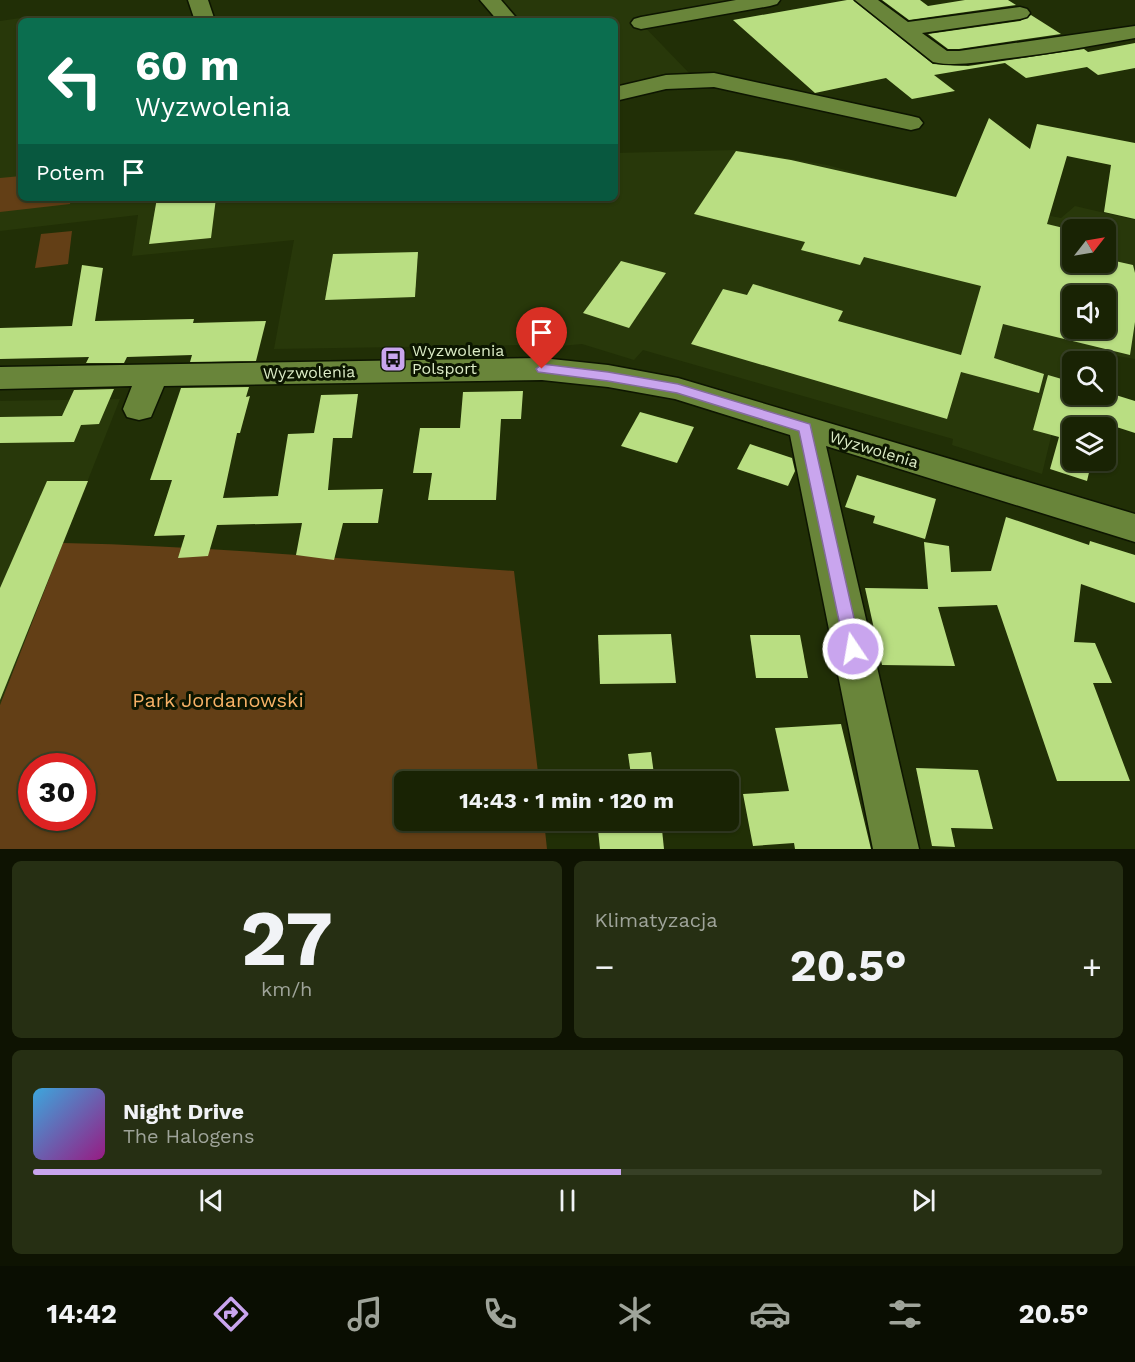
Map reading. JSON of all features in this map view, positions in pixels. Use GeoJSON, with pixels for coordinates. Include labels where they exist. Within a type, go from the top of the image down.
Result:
{"type":"FeatureCollection","features":[{"type":"Feature","properties":{"kind":"street"},"geometry":{"type":"LineString","coordinates":[[198,0],[204,18]]}},
{"type":"Feature","properties":{"kind":"street"},"geometry":{"type":"LineString","coordinates":[[490,0],[506,18]]}},
{"type":"Feature","properties":{"kind":"street"},"geometry":{"type":"LineString","coordinates":[[641,23],[770,0]]}},
{"type":"Feature","properties":{"kind":"street"},"geometry":{"type":"LineString","coordinates":[[865,0],[941,57],[959,58],[1032,49],[1135,32]]}},
{"type":"Feature","properties":{"kind":"street"},"geometry":{"type":"LineString","coordinates":[[903,29],[1020,13]]}},
{"type":"Feature","properties":{"kind":"street"},"geometry":{"type":"LineString","coordinates":[[618,92],[666,82],[714,80],[911,123]]}},
{"type":"Feature","properties":{"kind":"street","name":"Wyzwolenia"},"geometry":{"type":"LineString","coordinates":[[0,378],[542,369],[608,376],[678,389],[1135,528]]}},
{"type":"Feature","properties":{"kind":"street"},"geometry":{"type":"LineString","coordinates":[[139,409],[152,375]]}},
{"type":"Feature","properties":{"kind":"street"},"geometry":{"type":"LineString","coordinates":[[806,428],[896,849]]}},
{"type":"Feature","properties":{"kind":"shaded area"},"geometry":{"type":"Polygon","coordinates":[[[502,0],[736,0],[636,18],[690,74],[618,88],[618,18],[518,18],[502,0]]]}},
{"type":"Feature","properties":{"kind":"shaded area"},"geometry":{"type":"Polygon","coordinates":[[[18,18],[18,201],[618,201],[618,153],[736,150],[827,165],[931,193],[1061,218],[1075,206],[1135,220],[1135,359],[1116,356],[1116,351],[1062,351],[1062,391],[1042,474],[952,445],[953,439],[643,350],[634,360],[582,344],[550,347],[525,345],[274,349],[294,240],[132,256],[138,215],[0,231],[0,21],[18,18]]]}},
{"type":"Feature","properties":{"kind":"shaded area"},"geometry":{"type":"Polygon","coordinates":[[[120,399],[63,543],[0,705],[0,401],[120,399]]]}},
{"type":"Feature","properties":{"kind":"green space"},"geometry":{"type":"Polygon","coordinates":[[[18,176],[18,201],[70,201],[70,204],[0,212],[0,178],[18,176]]]}},
{"type":"Feature","properties":{"kind":"green space"},"geometry":{"type":"Polygon","coordinates":[[[72,231],[68,264],[35,268],[41,234],[72,231]]]}},
{"type":"Feature","properties":{"kind":"green space","name":"Park Jordanowski"},"geometry":{"type":"Polygon","coordinates":[[[63,543],[233,551],[514,571],[538,771],[394,771],[394,831],[545,831],[547,849],[0,849],[0,705],[63,543]]]}},
{"type":"Feature","properties":{"kind":"building"},"geometry":{"type":"Polygon","coordinates":[[[853,0],[933,64],[968,66],[1084,49],[1088,52],[1135,43],[1135,68],[1098,75],[1087,67],[1026,78],[1005,63],[934,75],[955,91],[912,99],[886,78],[815,93],[733,20],[853,0]]]}},
{"type":"Feature","properties":{"kind":"building"},"geometry":{"type":"Polygon","coordinates":[[[882,0],[920,0],[928,6],[965,0],[1008,0],[1016,5],[909,20],[882,0]]]}},
{"type":"Feature","properties":{"kind":"building"},"geometry":{"type":"Polygon","coordinates":[[[1031,15],[1061,34],[948,49],[928,34],[1020,21],[1031,15]]]}},
{"type":"Feature","properties":{"kind":"building"},"geometry":{"type":"Polygon","coordinates":[[[989,118],[1030,149],[1037,124],[1135,143],[1135,219],[1104,212],[1111,165],[1067,156],[1047,224],[1062,228],[1062,273],[1116,273],[1116,261],[1133,265],[1135,322],[1130,355],[1064,339],[1116,339],[1116,285],[1062,285],[1062,338],[1003,324],[994,358],[1044,374],[1039,393],[961,372],[947,419],[691,344],[723,289],[747,295],[753,284],[843,311],[838,321],[961,355],[981,286],[864,257],[860,265],[801,250],[805,242],[694,214],[736,151],[791,160],[956,197],[989,118]]]}},
{"type":"Feature","properties":{"kind":"building"},"geometry":{"type":"Polygon","coordinates":[[[156,201],[216,201],[211,238],[149,244],[156,201]]]}},
{"type":"Feature","properties":{"kind":"building"},"geometry":{"type":"Polygon","coordinates":[[[418,252],[415,297],[325,300],[333,254],[418,252]]]}},
{"type":"Feature","properties":{"kind":"building"},"geometry":{"type":"Polygon","coordinates":[[[621,261],[666,273],[629,328],[583,313],[621,261]]]}},
{"type":"Feature","properties":{"kind":"building"},"geometry":{"type":"Polygon","coordinates":[[[82,265],[103,268],[95,321],[194,319],[193,323],[266,321],[256,361],[190,362],[192,355],[127,357],[124,363],[86,363],[89,357],[0,359],[0,328],[72,326],[82,265]]]}},
{"type":"Feature","properties":{"kind":"building"},"geometry":{"type":"Polygon","coordinates":[[[1048,375],[1062,379],[1062,405],[1116,405],[1116,395],[1135,401],[1135,433],[1116,427],[1116,417],[1062,417],[1062,471],[1089,471],[1087,481],[1050,469],[1059,437],[1033,430],[1048,375]]]}},
{"type":"Feature","properties":{"kind":"building"},"geometry":{"type":"Polygon","coordinates":[[[249,387],[246,397],[250,396],[240,433],[237,433],[223,498],[278,496],[288,434],[314,433],[321,395],[358,394],[352,438],[333,438],[328,490],[383,489],[378,523],[343,523],[334,560],[296,555],[302,523],[217,525],[208,556],[178,558],[185,535],[154,536],[172,480],[150,480],[181,388],[249,387]]]}},
{"type":"Feature","properties":{"kind":"building"},"geometry":{"type":"Polygon","coordinates":[[[114,389],[99,424],[81,425],[74,442],[0,443],[0,417],[62,416],[74,390],[114,389]]]}},
{"type":"Feature","properties":{"kind":"building"},"geometry":{"type":"Polygon","coordinates":[[[523,391],[521,419],[501,419],[496,500],[428,500],[432,473],[413,473],[420,428],[460,428],[463,392],[523,391]]]}},
{"type":"Feature","properties":{"kind":"building"},"geometry":{"type":"Polygon","coordinates":[[[640,412],[694,427],[677,463],[621,446],[640,412]]]}},
{"type":"Feature","properties":{"kind":"building"},"geometry":{"type":"Polygon","coordinates":[[[750,444],[792,458],[795,471],[788,486],[737,469],[750,444]]]}},
{"type":"Feature","properties":{"kind":"building"},"geometry":{"type":"Polygon","coordinates":[[[857,475],[936,499],[925,539],[873,523],[875,516],[845,507],[857,475]]]}},
{"type":"Feature","properties":{"kind":"building"},"geometry":{"type":"Polygon","coordinates":[[[47,481],[88,481],[0,700],[0,588],[47,481]]]}},
{"type":"Feature","properties":{"kind":"building"},"geometry":{"type":"Polygon","coordinates":[[[1006,517],[1089,545],[1090,541],[1135,555],[1135,603],[1081,584],[1074,642],[1095,643],[1112,683],[1093,683],[1130,781],[1057,781],[997,605],[938,607],[955,666],[882,665],[865,588],[928,589],[924,542],[949,546],[951,572],[991,571],[1006,517]]]}},
{"type":"Feature","properties":{"kind":"building"},"geometry":{"type":"Polygon","coordinates":[[[671,634],[676,683],[600,684],[598,635],[671,634]]]}},
{"type":"Feature","properties":{"kind":"building"},"geometry":{"type":"Polygon","coordinates":[[[750,635],[800,635],[808,678],[756,678],[750,635]]]}},
{"type":"Feature","properties":{"kind":"building"},"geometry":{"type":"Polygon","coordinates":[[[841,724],[871,849],[795,849],[794,843],[753,846],[743,794],[789,791],[775,728],[841,724]]]}},
{"type":"Feature","properties":{"kind":"building"},"geometry":{"type":"Polygon","coordinates":[[[651,752],[654,771],[630,771],[628,754],[651,752]]]}},
{"type":"Feature","properties":{"kind":"building"},"geometry":{"type":"Polygon","coordinates":[[[916,768],[978,770],[993,829],[951,828],[955,847],[932,846],[916,768]]]}},
{"type":"Feature","properties":{"kind":"building"},"geometry":{"type":"Polygon","coordinates":[[[598,831],[662,831],[664,849],[600,849],[598,831]]]}},
{"type":"Feature","properties":{"kind":"place","name":"Wyzwolenia Polsport"},"geometry":{"type":"Point","coordinates":[393,359]}},
{"type":"Feature","properties":{"kind":"route"},"geometry":{"type":"LineString","coordinates":[[542,369],[608,376],[678,389],[806,428],[853,649]]}}]}
